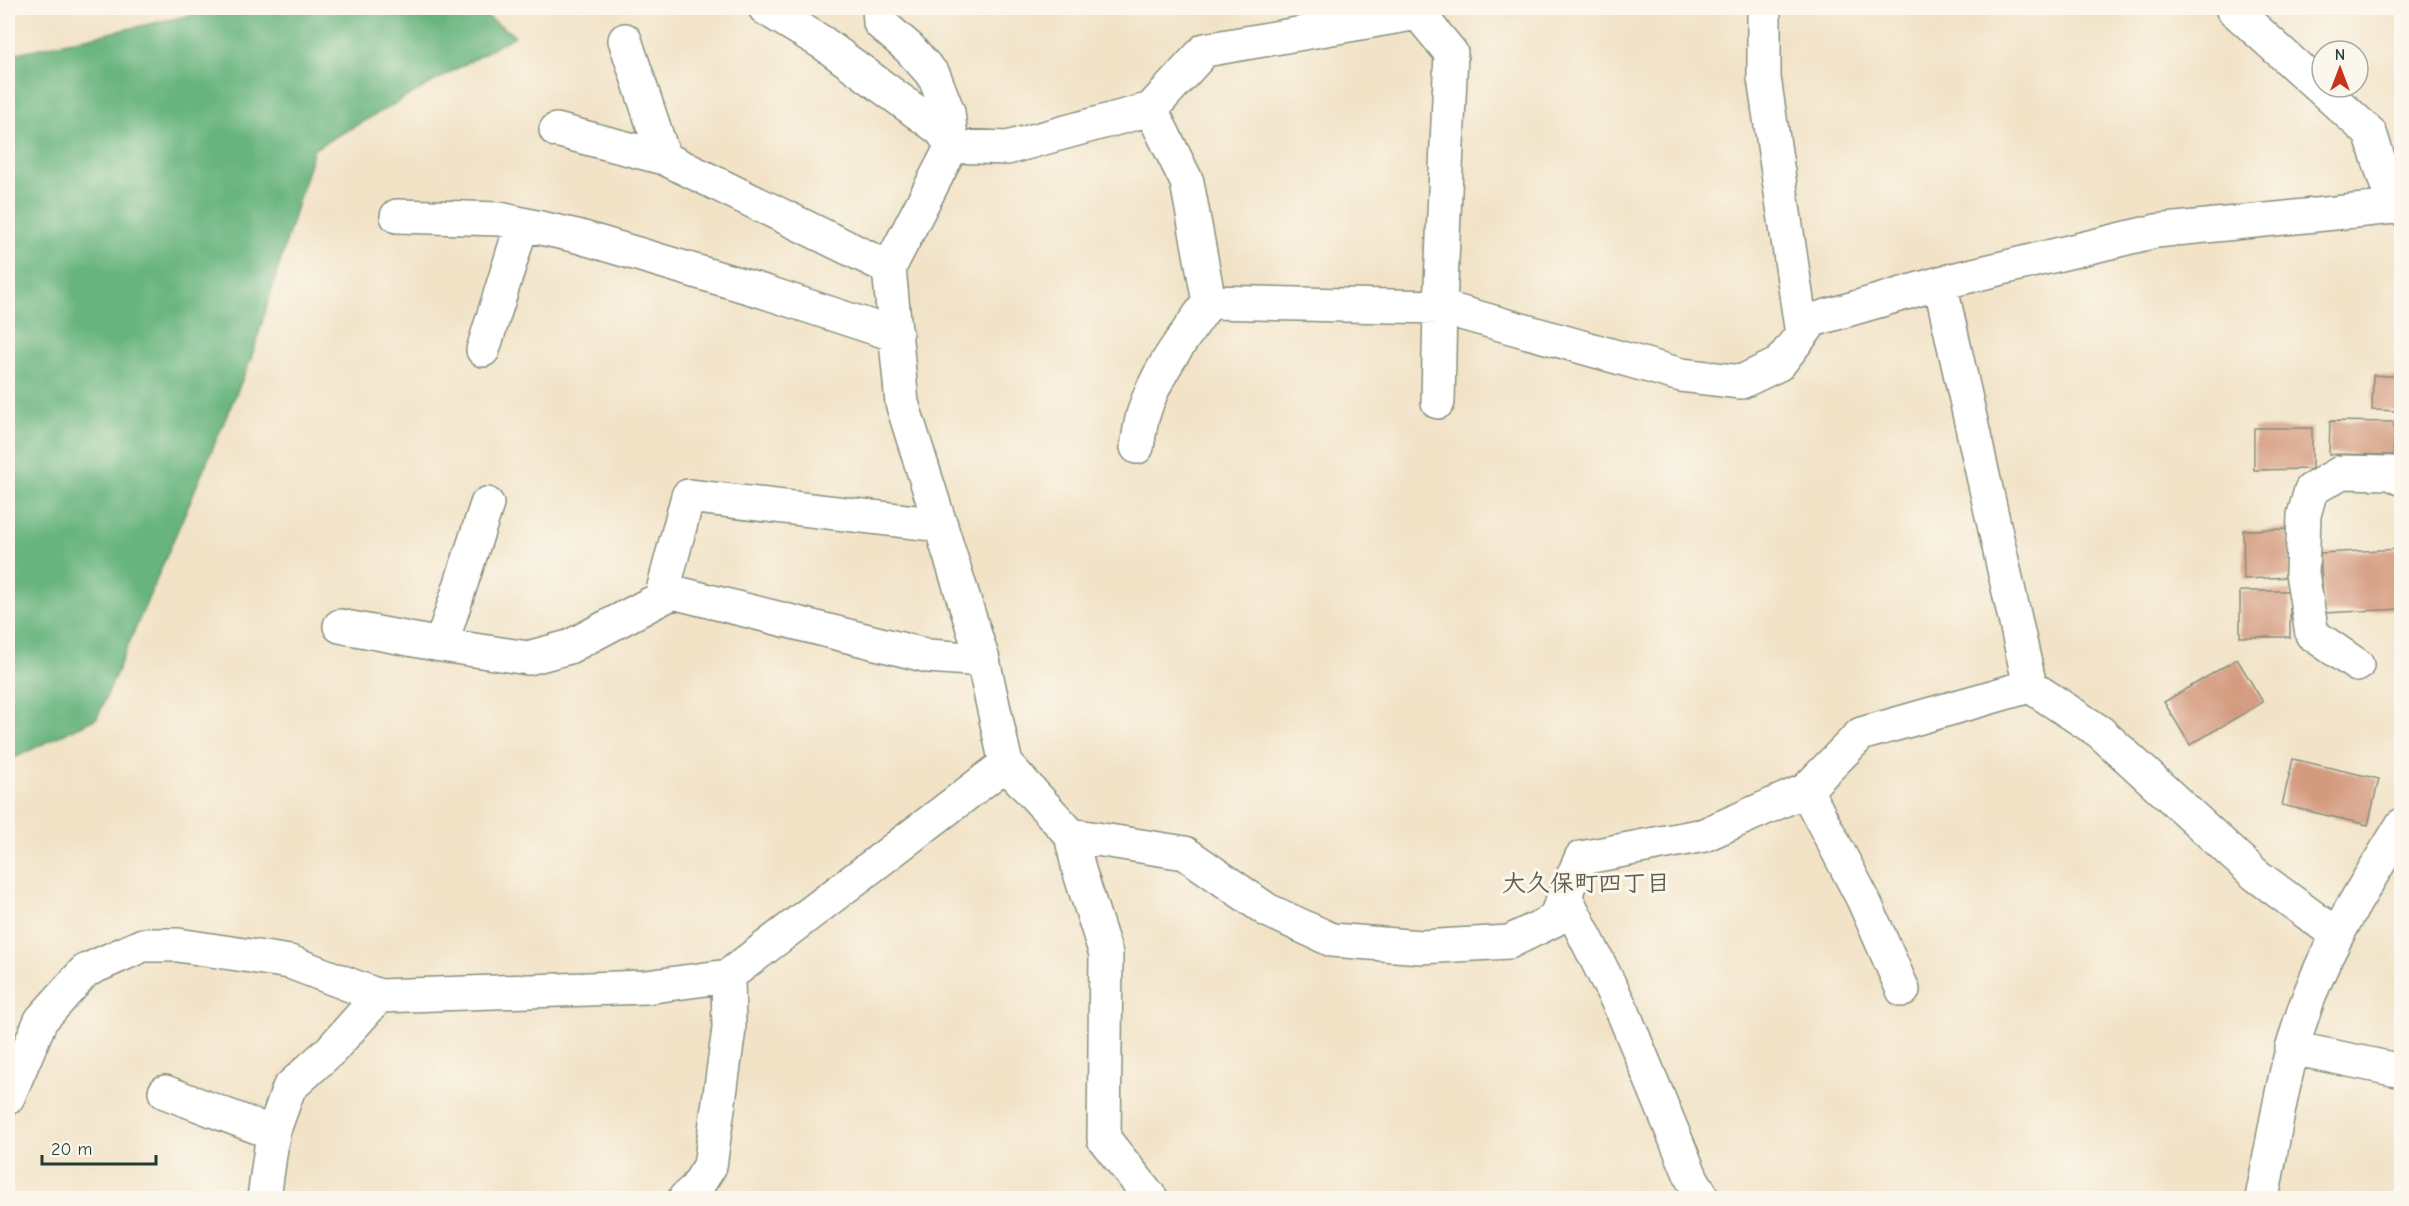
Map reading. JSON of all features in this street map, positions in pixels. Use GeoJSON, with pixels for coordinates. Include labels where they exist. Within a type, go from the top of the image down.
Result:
{"type":"FeatureCollection","features":[{"type":"Feature","properties":{"kind":"street"},"geometry":{"type":"LineString","coordinates":[[765,8],[824,42],[941,130],[952,146]]}},
{"type":"Feature","properties":{"kind":"street"},"geometry":{"type":"LineString","coordinates":[[879,8],[880,23],[909,48],[934,76],[948,112],[952,146],[889,268],[902,403],[983,660],[1006,764],[1071,835],[1079,870],[1106,954],[1104,1138],[1151,1198]]}},
{"type":"Feature","properties":{"kind":"street"},"geometry":{"type":"LineString","coordinates":[[1764,8],[1764,78],[1802,334]]}},
{"type":"Feature","properties":{"kind":"street"},"geometry":{"type":"LineString","coordinates":[[1209,302],[1440,307],[1681,375],[1741,382],[1779,364],[1813,320],[1940,283],[2156,231],[2400,205],[2370,133],[2232,8]]}},
{"type":"Feature","properties":{"kind":"street"},"geometry":{"type":"LineString","coordinates":[[952,146],[1007,148],[1151,109],[1205,50],[1417,10],[1451,53],[1438,402]]}},
{"type":"Feature","properties":{"kind":"street"},"geometry":{"type":"LineString","coordinates":[[625,40],[664,158]]}},
{"type":"Feature","properties":{"kind":"street"},"geometry":{"type":"LineString","coordinates":[[1137,447],[1143,414],[1159,379],[1179,344],[1209,302],[1187,182],[1151,109]]}},
{"type":"Feature","properties":{"kind":"street"},"geometry":{"type":"LineString","coordinates":[[556,130],[664,158],[889,268]]}},
{"type":"Feature","properties":{"kind":"street"},"geometry":{"type":"LineString","coordinates":[[397,216],[500,219],[577,236],[743,285],[896,335]]}},
{"type":"Feature","properties":{"kind":"street"},"geometry":{"type":"LineString","coordinates":[[483,350],[522,224]]}},
{"type":"Feature","properties":{"kind":"street"},"geometry":{"type":"LineString","coordinates":[[1940,283],[2030,686],[2100,732],[2256,875],[2337,935]]}},
{"type":"Feature","properties":{"kind":"street"},"geometry":{"type":"LineString","coordinates":[[2357,664],[2312,634],[2302,573],[2304,515],[2311,490],[2342,472],[2391,473],[2402,479]]}},
{"type":"Feature","properties":{"kind":"street"},"geometry":{"type":"LineString","coordinates":[[661,598],[688,496],[941,525]]}},
{"type":"Feature","properties":{"kind":"street"},"geometry":{"type":"LineString","coordinates":[[441,645],[487,504]]}},
{"type":"Feature","properties":{"kind":"street"},"geometry":{"type":"LineString","coordinates":[[340,626],[528,658],[569,647],[673,592],[928,656],[983,660]]}},
{"type":"Feature","properties":{"kind":"street"},"geometry":{"type":"LineString","coordinates":[[1071,835],[1185,853],[1267,910],[1332,940],[1421,947],[1509,942],[1554,920],[1581,858],[1704,836],[1806,790],[1862,734],[2030,686]]}},
{"type":"Feature","properties":{"kind":"street"},"geometry":{"type":"LineString","coordinates":[[8,1097],[41,1020],[85,971],[143,945],[178,945],[290,962],[379,996],[646,987],[728,976],[1006,764]]}},
{"type":"Feature","properties":{"kind":"street"},"geometry":{"type":"LineString","coordinates":[[1806,790],[1863,899],[1902,990]]}},
{"type":"Feature","properties":{"kind":"street"},"geometry":{"type":"LineString","coordinates":[[2262,1198],[2292,1048],[2312,989],[2337,935],[2402,825]]}},
{"type":"Feature","properties":{"kind":"street"},"geometry":{"type":"LineString","coordinates":[[1565,896],[1623,1012],[1692,1179],[1703,1198]]}},
{"type":"Feature","properties":{"kind":"street"},"geometry":{"type":"LineString","coordinates":[[685,1198],[696,1188],[710,1166],[729,1029],[728,976]]}},
{"type":"Feature","properties":{"kind":"street"},"geometry":{"type":"LineString","coordinates":[[264,1198],[273,1133],[289,1088],[331,1050],[379,996]]}},
{"type":"Feature","properties":{"kind":"street"},"geometry":{"type":"LineString","coordinates":[[2292,1048],[2402,1071]]}},
{"type":"Feature","properties":{"kind":"street"},"geometry":{"type":"LineString","coordinates":[[165,1092],[273,1133]]}},
{"type":"Feature","properties":{"kind":"green space"},"geometry":{"type":"Polygon","coordinates":[[[223,8],[475,8],[515,36],[314,149],[251,359],[97,718],[8,761],[8,55],[223,8]]]}},
{"type":"Feature","properties":{"kind":"building"},"geometry":{"type":"Polygon","coordinates":[[[2373,375],[2402,377],[2402,411],[2372,410],[2373,375]]]}},
{"type":"Feature","properties":{"kind":"building"},"geometry":{"type":"Polygon","coordinates":[[[2330,421],[2394,422],[2393,455],[2329,454],[2330,421]]]}},
{"type":"Feature","properties":{"kind":"building"},"geometry":{"type":"Polygon","coordinates":[[[2254,428],[2312,428],[2312,469],[2254,470],[2254,428]]]}},
{"type":"Feature","properties":{"kind":"building"},"geometry":{"type":"Polygon","coordinates":[[[2289,529],[2291,577],[2244,579],[2243,530],[2289,529]]]}},
{"type":"Feature","properties":{"kind":"building"},"geometry":{"type":"Polygon","coordinates":[[[2402,549],[2402,609],[2324,613],[2320,553],[2402,549]]]}},
{"type":"Feature","properties":{"kind":"building"},"geometry":{"type":"Polygon","coordinates":[[[2240,591],[2290,591],[2290,637],[2240,637],[2240,591]]]}},
{"type":"Feature","properties":{"kind":"building"},"geometry":{"type":"Polygon","coordinates":[[[2237,659],[2263,702],[2190,745],[2164,702],[2237,659]]]}},
{"type":"Feature","properties":{"kind":"building"},"geometry":{"type":"Polygon","coordinates":[[[2293,759],[2379,779],[2368,825],[2282,805],[2293,759]]]}},
{"type":"Feature","properties":{"kind":"district","name":"大久保町四丁目"},"geometry":{"type":"Point","coordinates":[1586,883]}}]}
